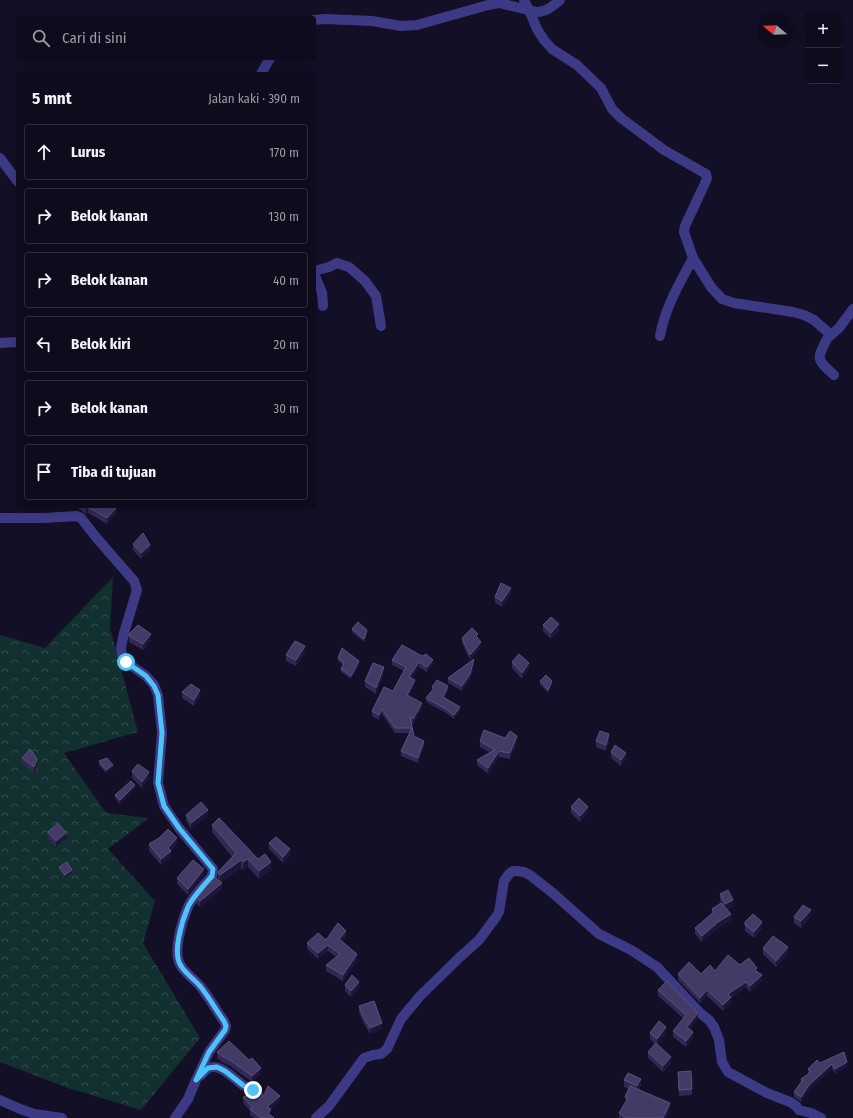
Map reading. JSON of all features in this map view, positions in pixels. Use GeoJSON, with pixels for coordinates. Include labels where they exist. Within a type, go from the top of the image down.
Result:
{"type":"FeatureCollection","features":[{"type":"Feature","properties":{"kind":"street"},"geometry":{"type":"LineString","coordinates":[[524,0],[537,29],[544,40],[552,49],[577,65],[597,84],[604,93],[612,109],[621,118],[664,150],[706,174],[706,181],[684,226],[684,232],[693,258],[711,287],[722,299],[734,303],[804,315],[814,320],[831,335]]}},
{"type":"Feature","properties":{"kind":"street"},"geometry":{"type":"LineString","coordinates":[[316,20],[364,21],[401,26],[417,26],[499,3],[537,12],[545,11],[560,0]]}},
{"type":"Feature","properties":{"kind":"street"},"geometry":{"type":"LineString","coordinates":[[262,72],[269,60]]}},
{"type":"Feature","properties":{"kind":"street"},"geometry":{"type":"LineString","coordinates":[[0,158],[16,179]]}},
{"type":"Feature","properties":{"kind":"street"},"geometry":{"type":"LineString","coordinates":[[660,336],[670,301],[693,258]]}},
{"type":"Feature","properties":{"kind":"street"},"geometry":{"type":"LineString","coordinates":[[316,271],[329,268],[337,263],[349,266],[365,281],[376,296],[381,326]]}},
{"type":"Feature","properties":{"kind":"street"},"geometry":{"type":"LineString","coordinates":[[316,277],[322,293],[323,306]]}},
{"type":"Feature","properties":{"kind":"street"},"geometry":{"type":"LineString","coordinates":[[834,375],[820,362],[819,358],[831,335],[839,328],[853,309]]}},
{"type":"Feature","properties":{"kind":"street"},"geometry":{"type":"LineString","coordinates":[[0,343],[16,342]]}},
{"type":"Feature","properties":{"kind":"street"},"geometry":{"type":"LineString","coordinates":[[0,518],[77,516],[81,518],[134,581],[137,590],[124,633],[121,648],[122,656],[126,662],[146,676],[154,686],[158,695],[162,733],[158,783],[164,806],[179,828],[213,869],[212,876],[188,906],[178,941],[178,961],[181,967],[201,987],[226,1026],[225,1030],[209,1052],[188,1099],[175,1118]]}},
{"type":"Feature","properties":{"kind":"street"},"geometry":{"type":"LineString","coordinates":[[316,1118],[329,1106],[364,1058],[381,1054],[387,1049],[401,1019],[420,996],[479,940],[499,912],[504,881],[513,871],[524,872],[530,875],[560,898],[599,934],[657,966],[714,1027],[719,1040],[722,1062],[728,1072],[790,1102],[799,1110],[811,1113],[821,1118]]}},
{"type":"Feature","properties":{"kind":"street"},"geometry":{"type":"LineString","coordinates":[[196,1080],[208,1068],[217,1067],[225,1071],[244,1086],[253,1090],[258,1096]]}},
{"type":"Feature","properties":{"kind":"street"},"geometry":{"type":"LineString","coordinates":[[0,1100],[34,1114],[62,1118]]}},
{"type":"Feature","properties":{"kind":"green space"},"geometry":{"type":"Polygon","coordinates":[[[113,577],[110,628],[138,732],[64,753],[106,813],[149,818],[108,849],[155,901],[143,943],[200,1038],[141,1110],[68,1088],[0,1062],[0,635],[45,648],[113,577]]]}},
{"type":"Feature","properties":{"kind":"building"},"geometry":{"type":"Polygon","coordinates":[[[90,508],[116,508],[107,518],[90,508]]]}},
{"type":"Feature","properties":{"kind":"building"},"geometry":{"type":"Polygon","coordinates":[[[143,533],[150,545],[141,553],[133,544],[143,533]]]}},
{"type":"Feature","properties":{"kind":"building"},"geometry":{"type":"Polygon","coordinates":[[[501,583],[511,588],[502,601],[495,597],[501,583]]]}},
{"type":"Feature","properties":{"kind":"building"},"geometry":{"type":"Polygon","coordinates":[[[551,617],[559,624],[551,633],[543,625],[551,617]]]}},
{"type":"Feature","properties":{"kind":"building"},"geometry":{"type":"Polygon","coordinates":[[[358,622],[367,630],[364,639],[352,629],[358,622]]]}},
{"type":"Feature","properties":{"kind":"building"},"geometry":{"type":"Polygon","coordinates":[[[138,625],[151,634],[143,644],[129,636],[129,634],[138,625]]]}},
{"type":"Feature","properties":{"kind":"building"},"geometry":{"type":"Polygon","coordinates":[[[472,628],[478,634],[476,636],[481,642],[470,655],[462,638],[472,628]]]}},
{"type":"Feature","properties":{"kind":"building"},"geometry":{"type":"Polygon","coordinates":[[[295,641],[305,646],[296,660],[286,655],[295,641]]]}},
{"type":"Feature","properties":{"kind":"building"},"geometry":{"type":"Polygon","coordinates":[[[402,645],[422,656],[426,654],[433,660],[427,667],[419,662],[409,677],[415,680],[407,695],[422,703],[413,719],[410,717],[414,736],[424,741],[418,758],[401,751],[412,728],[395,728],[382,709],[379,715],[372,711],[384,687],[393,691],[406,667],[392,660],[402,645]]]}},
{"type":"Feature","properties":{"kind":"building"},"geometry":{"type":"Polygon","coordinates":[[[342,648],[359,661],[351,676],[341,669],[344,663],[338,658],[342,648]]]}},
{"type":"Feature","properties":{"kind":"building"},"geometry":{"type":"Polygon","coordinates":[[[519,654],[529,663],[522,673],[512,662],[519,654]]]}},
{"type":"Feature","properties":{"kind":"building"},"geometry":{"type":"Polygon","coordinates":[[[474,659],[470,674],[462,686],[448,678],[474,659]]]}},
{"type":"Feature","properties":{"kind":"building"},"geometry":{"type":"Polygon","coordinates":[[[373,663],[384,667],[376,688],[365,681],[373,663]]]}},
{"type":"Feature","properties":{"kind":"building"},"geometry":{"type":"Polygon","coordinates":[[[546,675],[552,681],[548,690],[540,681],[546,675]]]}},
{"type":"Feature","properties":{"kind":"building"},"geometry":{"type":"Polygon","coordinates":[[[437,680],[448,686],[443,697],[460,707],[454,715],[426,698],[434,688],[432,687],[437,680]]]}},
{"type":"Feature","properties":{"kind":"building"},"geometry":{"type":"Polygon","coordinates":[[[191,684],[200,690],[194,700],[182,692],[191,684]]]}},
{"type":"Feature","properties":{"kind":"building"},"geometry":{"type":"Polygon","coordinates":[[[484,730],[505,738],[510,731],[517,736],[510,753],[499,751],[488,768],[477,760],[495,750],[480,741],[484,730]]]}},
{"type":"Feature","properties":{"kind":"building"},"geometry":{"type":"Polygon","coordinates":[[[600,731],[609,734],[606,745],[596,741],[600,731]]]}},
{"type":"Feature","properties":{"kind":"building"},"geometry":{"type":"Polygon","coordinates":[[[615,745],[626,753],[621,760],[611,752],[615,745]]]}},
{"type":"Feature","properties":{"kind":"building"},"geometry":{"type":"Polygon","coordinates":[[[30,749],[37,759],[34,767],[22,758],[30,749]]]}},
{"type":"Feature","properties":{"kind":"building"},"geometry":{"type":"Polygon","coordinates":[[[107,758],[113,765],[106,770],[99,761],[107,758]]]}},
{"type":"Feature","properties":{"kind":"building"},"geometry":{"type":"Polygon","coordinates":[[[138,764],[149,772],[142,782],[132,771],[138,764]]]}},
{"type":"Feature","properties":{"kind":"building"},"geometry":{"type":"Polygon","coordinates":[[[131,781],[135,785],[120,800],[115,795],[131,781]]]}},
{"type":"Feature","properties":{"kind":"building"},"geometry":{"type":"Polygon","coordinates":[[[579,798],[588,807],[580,816],[571,807],[579,798]]]}},
{"type":"Feature","properties":{"kind":"building"},"geometry":{"type":"Polygon","coordinates":[[[201,802],[208,810],[191,823],[186,815],[201,802]]]}},
{"type":"Feature","properties":{"kind":"building"},"geometry":{"type":"Polygon","coordinates":[[[219,818],[258,859],[265,854],[271,862],[259,871],[248,859],[243,862],[241,860],[220,875],[218,872],[236,853],[212,825],[219,818]]]}},
{"type":"Feature","properties":{"kind":"building"},"geometry":{"type":"Polygon","coordinates":[[[58,823],[66,833],[56,841],[48,832],[58,823]]]}},
{"type":"Feature","properties":{"kind":"building"},"geometry":{"type":"Polygon","coordinates":[[[168,829],[177,838],[168,848],[171,851],[161,859],[149,844],[159,838],[168,829]]]}},
{"type":"Feature","properties":{"kind":"building"},"geometry":{"type":"Polygon","coordinates":[[[276,837],[290,849],[283,857],[269,843],[276,837]]]}},
{"type":"Feature","properties":{"kind":"building"},"geometry":{"type":"Polygon","coordinates":[[[193,860],[204,869],[188,889],[177,878],[193,860]]]}},
{"type":"Feature","properties":{"kind":"building"},"geometry":{"type":"Polygon","coordinates":[[[67,862],[72,870],[65,875],[59,867],[67,862]]]}},
{"type":"Feature","properties":{"kind":"building"},"geometry":{"type":"Polygon","coordinates":[[[214,877],[222,883],[200,901],[197,898],[214,877]]]}},
{"type":"Feature","properties":{"kind":"building"},"geometry":{"type":"Polygon","coordinates":[[[728,890],[733,900],[725,904],[720,894],[728,890]]]}},
{"type":"Feature","properties":{"kind":"building"},"geometry":{"type":"Polygon","coordinates":[[[721,903],[731,914],[718,922],[702,936],[695,928],[714,912],[712,909],[721,903]]]}},
{"type":"Feature","properties":{"kind":"building"},"geometry":{"type":"Polygon","coordinates":[[[803,905],[811,910],[801,921],[794,917],[803,905]]]}},
{"type":"Feature","properties":{"kind":"building"},"geometry":{"type":"Polygon","coordinates":[[[753,914],[762,922],[754,932],[745,925],[745,922],[753,914]]]}},
{"type":"Feature","properties":{"kind":"building"},"geometry":{"type":"Polygon","coordinates":[[[338,923],[346,931],[339,939],[357,954],[343,975],[326,965],[340,954],[328,945],[318,953],[307,943],[318,933],[326,940],[338,923]]]}},
{"type":"Feature","properties":{"kind":"building"},"geometry":{"type":"Polygon","coordinates":[[[773,936],[788,947],[776,961],[763,948],[773,936]]]}},
{"type":"Feature","properties":{"kind":"building"},"geometry":{"type":"Polygon","coordinates":[[[728,955],[740,965],[749,958],[757,968],[755,970],[762,975],[750,986],[746,982],[728,994],[731,997],[723,1005],[707,990],[700,998],[678,974],[689,962],[701,974],[710,965],[715,971],[728,955]]]}},
{"type":"Feature","properties":{"kind":"building"},"geometry":{"type":"Polygon","coordinates":[[[352,975],[359,982],[351,991],[345,985],[352,975]]]}},
{"type":"Feature","properties":{"kind":"building"},"geometry":{"type":"Polygon","coordinates":[[[667,981],[698,1013],[687,1027],[693,1032],[686,1041],[673,1031],[686,1015],[658,990],[667,981]]]}},
{"type":"Feature","properties":{"kind":"building"},"geometry":{"type":"Polygon","coordinates":[[[374,1001],[382,1023],[370,1028],[359,1006],[374,1001]]]}},
{"type":"Feature","properties":{"kind":"building"},"geometry":{"type":"Polygon","coordinates":[[[659,1021],[666,1027],[657,1039],[650,1033],[659,1021]]]}},
{"type":"Feature","properties":{"kind":"building"},"geometry":{"type":"Polygon","coordinates":[[[229,1041],[249,1060],[252,1058],[261,1068],[252,1076],[217,1052],[229,1041]]]}},
{"type":"Feature","properties":{"kind":"building"},"geometry":{"type":"Polygon","coordinates":[[[656,1043],[671,1057],[663,1066],[648,1052],[656,1043]]]}},
{"type":"Feature","properties":{"kind":"building"},"geometry":{"type":"Polygon","coordinates":[[[844,1052],[847,1062],[835,1069],[832,1064],[809,1085],[801,1097],[794,1092],[802,1081],[801,1079],[811,1072],[808,1069],[817,1060],[820,1063],[844,1052]]]}},
{"type":"Feature","properties":{"kind":"building"},"geometry":{"type":"Polygon","coordinates":[[[691,1071],[692,1089],[679,1090],[678,1072],[691,1071]]]}},
{"type":"Feature","properties":{"kind":"building"},"geometry":{"type":"Polygon","coordinates":[[[628,1073],[641,1079],[637,1086],[624,1080],[628,1073]]]}},
{"type":"Feature","properties":{"kind":"building"},"geometry":{"type":"Polygon","coordinates":[[[268,1086],[280,1096],[267,1107],[271,1109],[268,1113],[274,1118],[261,1118],[250,1109],[253,1108],[243,1097],[252,1093],[259,1100],[264,1095],[268,1086]]]}},
{"type":"Feature","properties":{"kind":"building"},"geometry":{"type":"Polygon","coordinates":[[[630,1086],[670,1103],[663,1118],[626,1118],[619,1113],[628,1098],[625,1097],[630,1086]]]}},
{"type":"Feature","properties":{"kind":"route"},"geometry":{"type":"LineString","coordinates":[[126,662],[146,676],[154,686],[158,695],[162,733],[158,783],[164,806],[179,828],[213,869],[212,876],[188,906],[178,941],[177,953],[178,961],[181,967],[201,987],[226,1026],[225,1030],[209,1052],[196,1080],[208,1068],[217,1067],[225,1071],[244,1086],[253,1090]]}}]}
